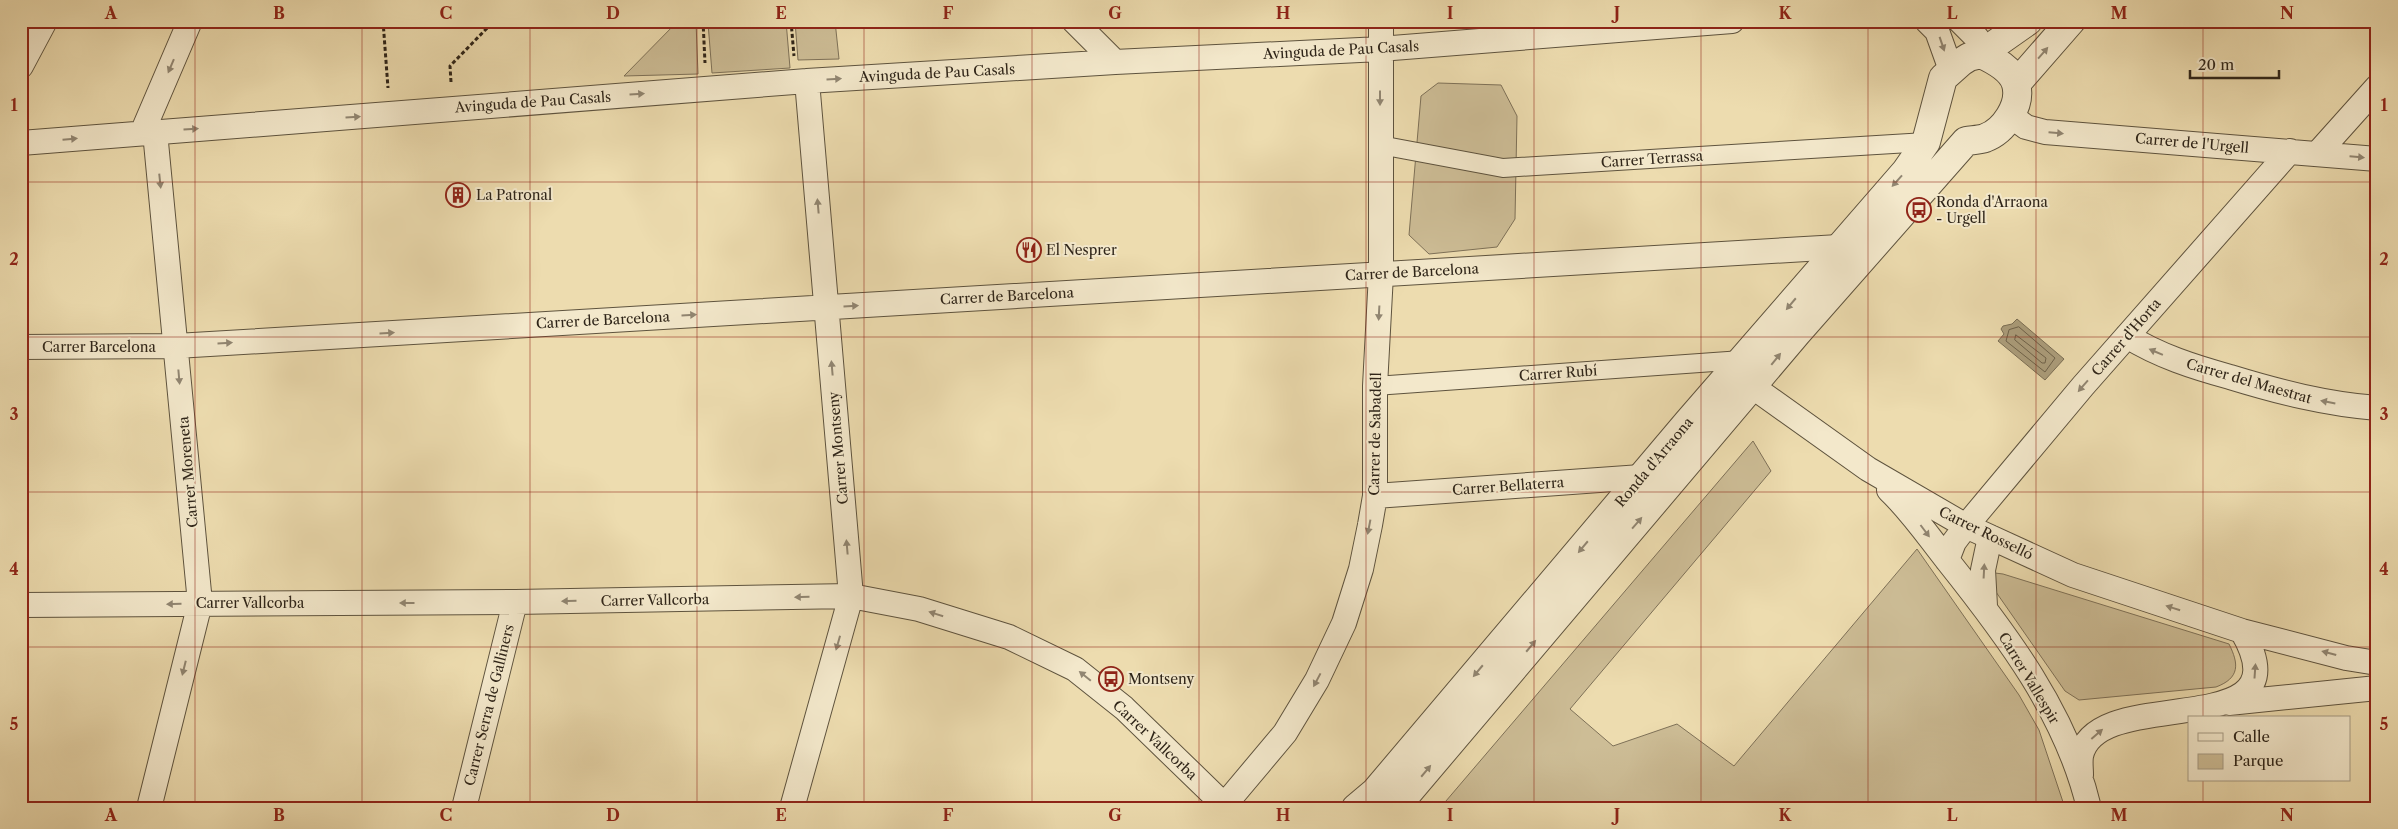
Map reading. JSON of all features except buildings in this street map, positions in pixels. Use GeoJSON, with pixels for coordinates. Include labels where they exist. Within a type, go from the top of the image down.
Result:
{"type":"FeatureCollection","features":[{"type":"Feature","properties":{"kind":"street"},"geometry":{"type":"LineString","coordinates":[[21,66],[45,21]]}},
{"type":"Feature","properties":{"kind":"street"},"geometry":{"type":"LineString","coordinates":[[148,133],[190,21]]}},
{"type":"Feature","properties":{"kind":"street"},"geometry":{"type":"LineString","coordinates":[[1074,21],[1115,62]]}},
{"type":"Feature","properties":{"kind":"street","name":"Carrer de Sabadell"},"geometry":{"type":"LineString","coordinates":[[1229,807],[1285,733],[1317,680],[1344,623],[1361,569],[1375,496],[1375,386],[1381,274],[1381,21]]}},
{"type":"Feature","properties":{"kind":"street","name":"Avinguda de Pau Casals"},"geometry":{"type":"LineString","coordinates":[[21,143],[802,81],[1115,62],[1380,49],[1732,21]]}},
{"type":"Feature","properties":{"kind":"street"},"geometry":{"type":"LineString","coordinates":[[1927,21],[1937,31],[1951,70]]}},
{"type":"Feature","properties":{"kind":"street"},"geometry":{"type":"LineString","coordinates":[[1936,107],[1945,122],[1966,141],[1986,138],[2011,116],[2016,99],[2016,84],[2010,73],[2000,64],[1981,54],[1977,38],[1960,21]]}},
{"type":"Feature","properties":{"kind":"street","name":"Ronda d'Arraona"},"geometry":{"type":"LineString","coordinates":[[1356,808],[1375,792],[1742,360],[1906,171],[1926,142],[1943,78],[1969,57],[1981,54],[2028,21]]}},
{"type":"Feature","properties":{"kind":"street"},"geometry":{"type":"LineString","coordinates":[[2016,84],[2071,21]]}},
{"type":"Feature","properties":{"kind":"street","name":"Carrer Montseny"},"geometry":{"type":"LineString","coordinates":[[792,808],[851,596],[826,307],[802,81]]}},
{"type":"Feature","properties":{"kind":"street"},"geometry":{"type":"LineString","coordinates":[[2318,154],[2377,87]]}},
{"type":"Feature","properties":{"kind":"street","name":"Carrer de l'Urgell"},"geometry":{"type":"LineString","coordinates":[[2011,116],[2026,127],[2045,132],[2377,159]]}},
{"type":"Feature","properties":{"kind":"street","name":"Carrer Moreneta"},"geometry":{"type":"LineString","coordinates":[[148,133],[176,346],[200,603],[149,808]]}},
{"type":"Feature","properties":{"kind":"street","name":"Ronda d'Arraona"},"geometry":{"type":"LineString","coordinates":[[1395,808],[1754,387],[1797,333],[1966,141]]}},
{"type":"Feature","properties":{"kind":"street","name":"Carrer Terrassa"},"geometry":{"type":"LineString","coordinates":[[1380,145],[1502,168],[1926,142]]}},
{"type":"Feature","properties":{"kind":"street","name":"Carrer d'Horta"},"geometry":{"type":"LineString","coordinates":[[1966,526],[2127,336],[2290,151]]}},
{"type":"Feature","properties":{"kind":"street","name":"Carrer de Barcelona"},"geometry":{"type":"LineString","coordinates":[[176,346],[1839,247]]}},
{"type":"Feature","properties":{"kind":"street","name":"Carrer del Maestrat"},"geometry":{"type":"LineString","coordinates":[[2127,336],[2151,350],[2191,366],[2281,393],[2340,405],[2377,408]]}},
{"type":"Feature","properties":{"kind":"street","name":"Carrer Barcelona"},"geometry":{"type":"LineString","coordinates":[[21,347],[176,346]]}},
{"type":"Feature","properties":{"kind":"street","name":"Carrer Rubí"},"geometry":{"type":"LineString","coordinates":[[1375,386],[1742,360]]}},
{"type":"Feature","properties":{"kind":"street","name":"Carrer Rosselló"},"geometry":{"type":"LineString","coordinates":[[1754,387],[1868,469],[1966,526],[2073,575],[2242,631],[2346,658],[2377,663]]}},
{"type":"Feature","properties":{"kind":"street","name":"Carrer Vallespir"},"geometry":{"type":"LineString","coordinates":[[1868,469],[1906,506],[1947,560],[1986,606],[2043,694],[2072,750],[2089,808]]}},
{"type":"Feature","properties":{"kind":"street","name":"Carrer Bellaterra"},"geometry":{"type":"LineString","coordinates":[[1375,496],[1642,477]]}},
{"type":"Feature","properties":{"kind":"street"},"geometry":{"type":"LineString","coordinates":[[1947,560],[1954,542],[1966,526]]}},
{"type":"Feature","properties":{"kind":"street"},"geometry":{"type":"LineString","coordinates":[[1986,606],[1983,570],[1990,537]]}},
{"type":"Feature","properties":{"kind":"street","name":"Carrer Vallcorba"},"geometry":{"type":"LineString","coordinates":[[21,606],[200,603],[515,602],[851,596],[919,609],[1009,637],[1075,669],[1124,708],[1229,807]]}},
{"type":"Feature","properties":{"kind":"street","name":"Carrer Serra de Galliners"},"geometry":{"type":"LineString","coordinates":[[464,808],[515,602]]}},
{"type":"Feature","properties":{"kind":"street"},"geometry":{"type":"LineString","coordinates":[[2225,704],[2248,688],[2255,678],[2255,660],[2252,648],[2242,631]]}},
{"type":"Feature","properties":{"kind":"street"},"geometry":{"type":"LineString","coordinates":[[2081,777],[2081,755],[2089,741],[2102,729],[2119,721],[2225,704],[2377,688]]}},
{"type":"Feature","properties":{"kind":"path"},"geometry":{"type":"LineString","coordinates":[[383,21],[390,114]]}},
{"type":"Feature","properties":{"kind":"path"},"geometry":{"type":"LineString","coordinates":[[454,108],[450,66],[494,21]]}},
{"type":"Feature","properties":{"kind":"path"},"geometry":{"type":"LineString","coordinates":[[703,21],[707,89]]}},
{"type":"Feature","properties":{"kind":"path"},"geometry":{"type":"LineString","coordinates":[[791,21],[802,81]]}},
{"type":"Feature","properties":{"kind":"green space"},"geometry":{"type":"Polygon","coordinates":[[[726,21],[786,21],[790,68],[712,73],[708,23],[726,21]]]}},
{"type":"Feature","properties":{"kind":"green space"},"geometry":{"type":"Polygon","coordinates":[[[795,21],[835,21],[839,59],[798,60],[795,21]]]}},
{"type":"Feature","properties":{"kind":"green space"},"geometry":{"type":"Polygon","coordinates":[[[696,22],[698,74],[624,76],[676,23],[696,22]]]}},
{"type":"Feature","properties":{"kind":"green space"},"geometry":{"type":"Polygon","coordinates":[[[1438,83],[1501,85],[1517,116],[1515,219],[1497,247],[1429,254],[1409,235],[1421,96],[1438,83]]]}},
{"type":"Feature","properties":{"kind":"green space"},"geometry":{"type":"Polygon","coordinates":[[[1753,441],[1771,471],[1570,709],[1613,746],[1677,724],[1734,766],[1917,549],[2019,695],[2039,730],[2065,808],[1440,808],[1753,441]]]}},
{"type":"Feature","properties":{"kind":"green space"},"geometry":{"type":"Polygon","coordinates":[[[1995,573],[2229,644],[2236,664],[2233,675],[2230,679],[2216,687],[2079,700],[2065,691],[1989,582],[1995,573]]]}},
{"type":"Feature","properties":{"kind":"water"},"geometry":{"type":"Polygon","coordinates":[[[2017,319],[2064,359],[2045,380],[1998,341],[2004,334],[2001,329],[2003,326],[2012,324],[2017,319]]]}},
{"type":"Feature","properties":{"kind":"place","name":"La Patronal"},"geometry":{"type":"Point","coordinates":[458,195]}},
{"type":"Feature","properties":{"kind":"place","name":"Ronda d'Arraona - Urgell"},"geometry":{"type":"Point","coordinates":[1919,210]}},
{"type":"Feature","properties":{"kind":"place","name":"El Nesprer"},"geometry":{"type":"Point","coordinates":[1029,250]}},
{"type":"Feature","properties":{"kind":"place","name":"Montseny"},"geometry":{"type":"Point","coordinates":[1111,679]}}]}
